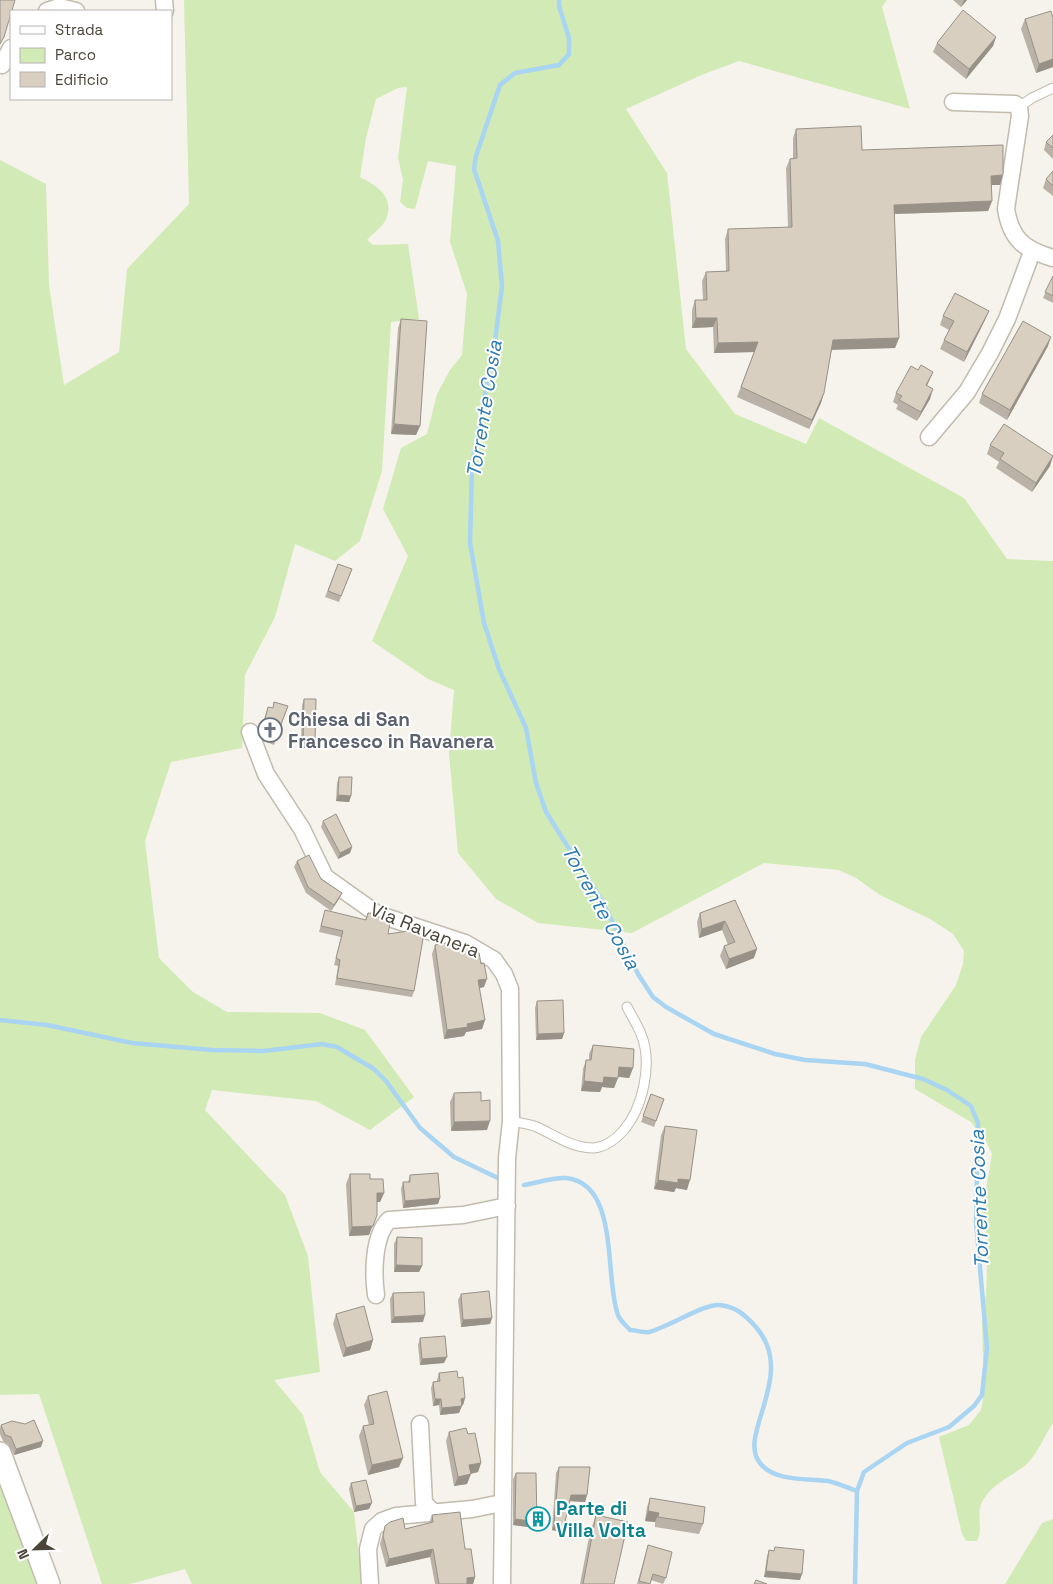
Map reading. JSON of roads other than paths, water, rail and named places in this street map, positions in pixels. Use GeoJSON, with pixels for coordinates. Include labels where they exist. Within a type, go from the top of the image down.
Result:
{"type":"FeatureCollection","features":[{"type":"Feature","properties":{"kind":"street"},"geometry":{"type":"LineString","coordinates":[[51,10],[64,7],[73,10]]}},
{"type":"Feature","properties":{"kind":"street"},"geometry":{"type":"LineString","coordinates":[[2,64],[10,50]]}},
{"type":"Feature","properties":{"kind":"street"},"geometry":{"type":"LineString","coordinates":[[953,102],[1015,104],[1019,107],[1020,116],[1006,209],[1014,234],[1032,252],[1053,258]]}},
{"type":"Feature","properties":{"kind":"street"},"geometry":{"type":"LineString","coordinates":[[929,437],[967,392],[990,353],[1007,319],[1032,252]]}},
{"type":"Feature","properties":{"kind":"street","name":"Via Ravanera"},"geometry":{"type":"LineString","coordinates":[[250,732],[266,774],[302,829],[325,877],[377,914],[466,943],[494,960],[504,974],[510,989],[512,1023],[511,1121],[507,1158],[502,1584]]}},
{"type":"Feature","properties":{"kind":"street"},"geometry":{"type":"LineString","coordinates":[[376,1295],[374,1283],[378,1246],[383,1227],[389,1220],[463,1215],[507,1199]]}},
{"type":"Feature","properties":{"kind":"street"},"geometry":{"type":"LineString","coordinates":[[420,1424],[424,1503],[433,1512]]}},
{"type":"Feature","properties":{"kind":"street"},"geometry":{"type":"LineString","coordinates":[[0,1454],[49,1584]]}},
{"type":"Feature","properties":{"kind":"street"},"geometry":{"type":"LineString","coordinates":[[370,1584],[368,1549],[372,1529],[382,1520],[396,1516],[472,1509],[502,1502]]}},
{"type":"Feature","properties":{"kind":"lane"},"geometry":{"type":"LineString","coordinates":[[1019,107],[1032,98],[1053,88]]}},
{"type":"Feature","properties":{"kind":"lane"},"geometry":{"type":"LineString","coordinates":[[511,1121],[535,1126],[566,1143],[581,1147],[596,1148],[618,1137],[634,1119],[642,1097],[645,1076],[642,1035],[627,1007]]}},
{"type":"Feature","properties":{"kind":"waterway","name":"Torrente Cosia"},"geometry":{"type":"LineString","coordinates":[[559,0],[559,6],[569,38],[569,54],[559,65],[515,73],[500,85],[476,156],[474,169],[498,241],[502,286],[495,341],[472,464],[470,543],[484,623],[499,669],[526,728],[536,783],[546,812],[602,901],[638,974],[653,997],[666,1007],[714,1034],[775,1054],[805,1060],[865,1064],[923,1079],[947,1090],[971,1106],[978,1123],[976,1222],[987,1348],[982,1395],[974,1406],[949,1427],[907,1443],[864,1472],[857,1491],[855,1584]]}},
{"type":"Feature","properties":{"kind":"waterway"},"geometry":{"type":"LineString","coordinates":[[0,1020],[47,1025],[132,1043],[212,1050],[264,1051],[322,1044],[337,1047],[374,1069],[386,1081],[420,1128],[454,1157],[500,1179]]}},
{"type":"Feature","properties":{"kind":"waterway"},"geometry":{"type":"LineString","coordinates":[[524,1185],[550,1179],[566,1178],[583,1184],[595,1196],[607,1234],[614,1299],[618,1315],[630,1330],[644,1332],[657,1330],[713,1305],[731,1307],[747,1318],[755,1326],[767,1345],[771,1364],[770,1383],[755,1437],[755,1451],[760,1463],[766,1469],[782,1476],[828,1481],[857,1491]]}},
{"type":"Feature","properties":{"kind":"place","name":"Chiesa di San Francesco in Ravanera"},"geometry":{"type":"Point","coordinates":[270,730]}},
{"type":"Feature","properties":{"kind":"place","name":"Parte di Villa Volta"},"geometry":{"type":"Point","coordinates":[538,1519]}}]}
